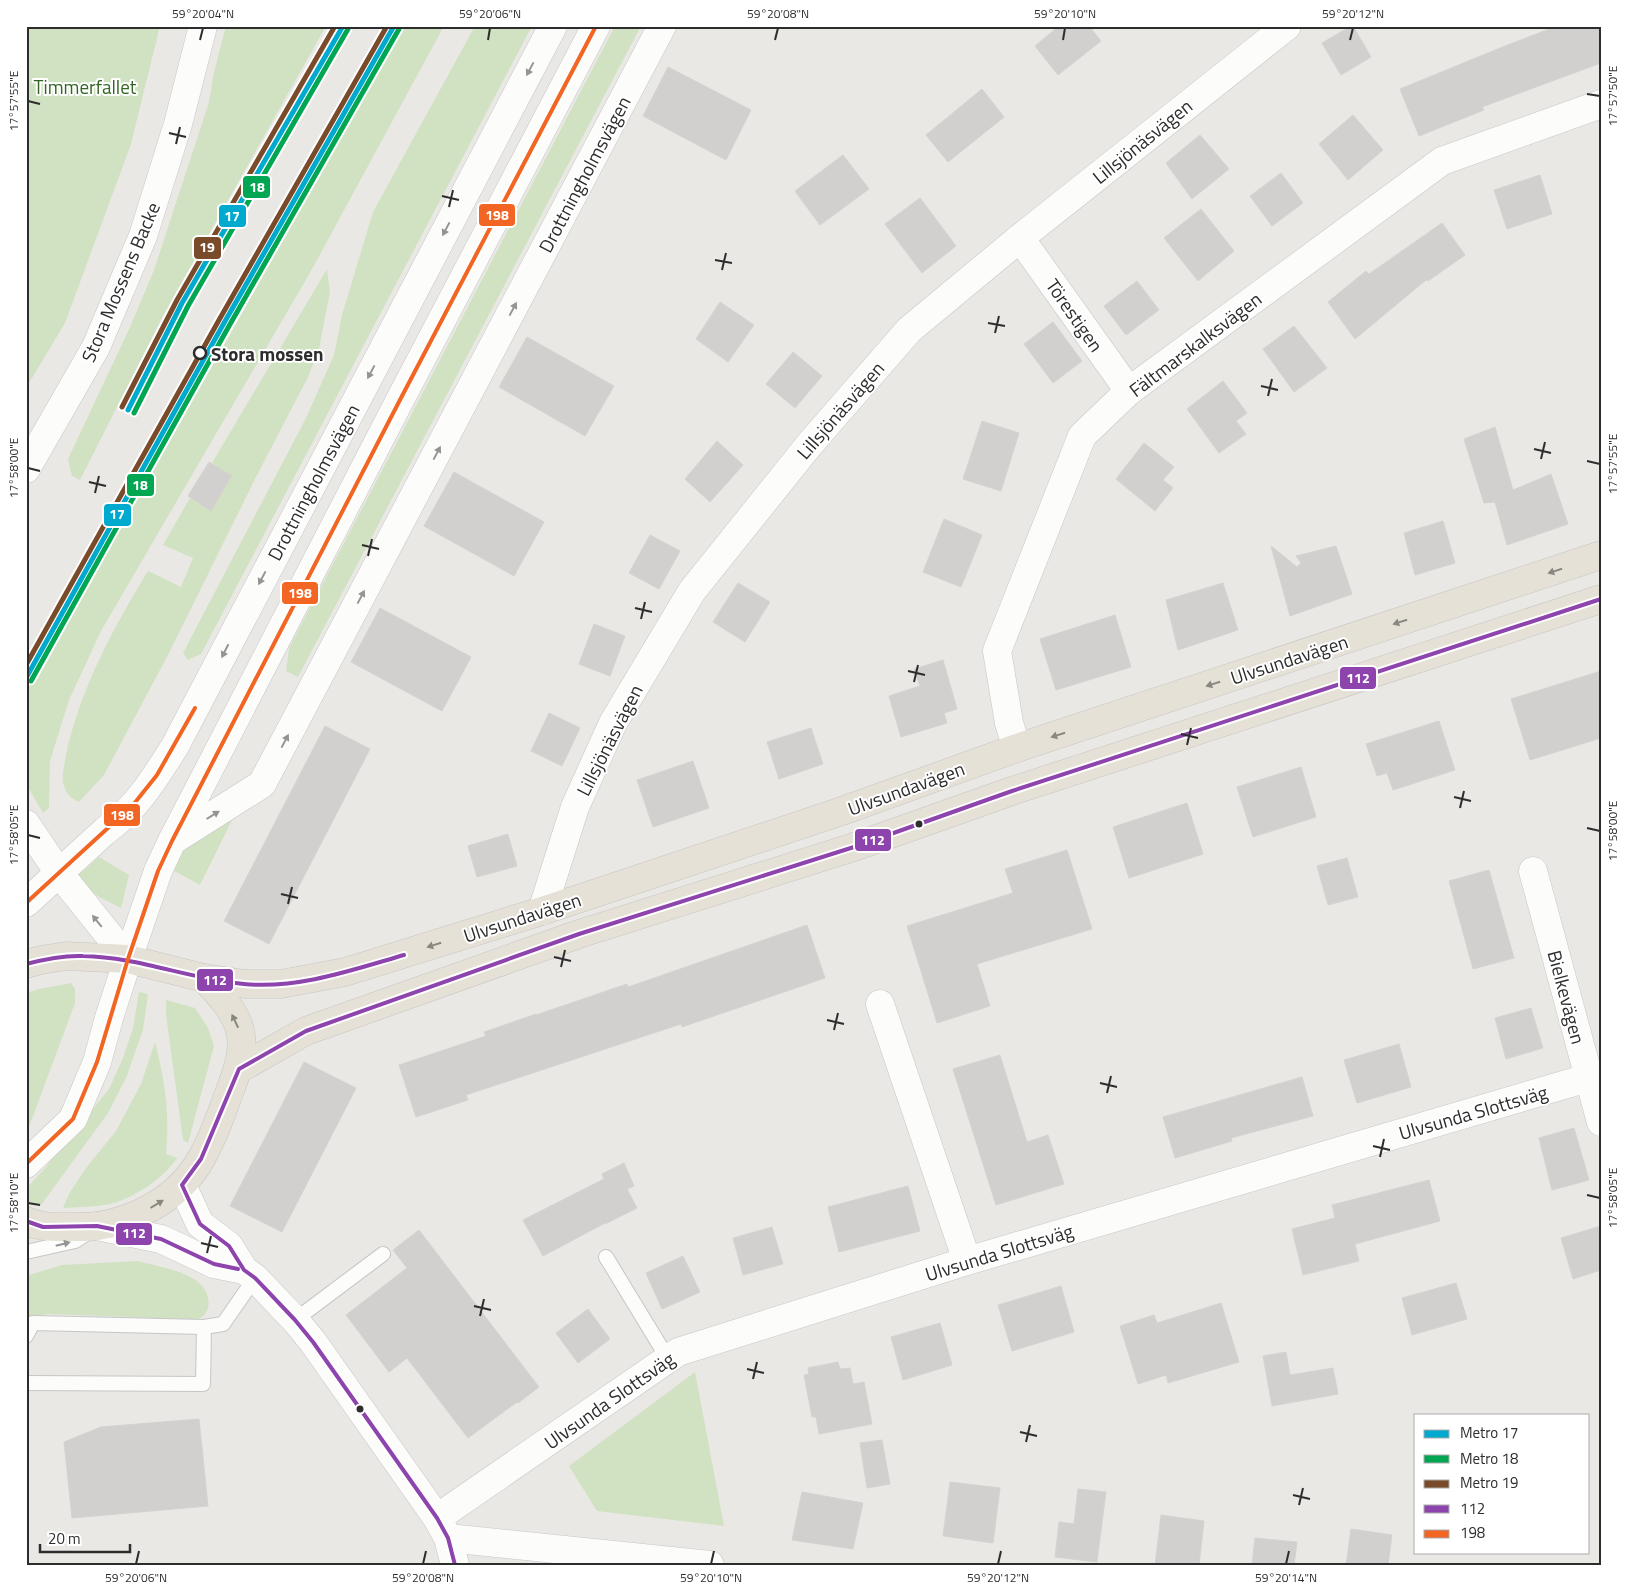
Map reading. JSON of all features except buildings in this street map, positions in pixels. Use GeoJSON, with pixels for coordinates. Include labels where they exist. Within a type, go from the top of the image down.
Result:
{"type":"FeatureCollection","features":[{"type":"Feature","properties":{"kind":"main road","name":"Ulvsundavägen"},"geometry":{"type":"LineString","coordinates":[[26,964],[66,956],[128,959],[204,978],[245,984],[281,984],[312,980],[364,967],[542,911],[842,811],[1016,748],[1601,555]]}},
{"type":"Feature","properties":{"kind":"main road","name":"Ulvsundavägen"},"geometry":{"type":"LineString","coordinates":[[238,1069],[306,1031],[579,934],[854,847],[1012,791],[1601,599]]}},
{"type":"Feature","properties":{"kind":"main road"},"geometry":{"type":"LineString","coordinates":[[32,1226],[97,1226],[129,1219],[165,1199],[182,1185],[201,1159],[238,1069],[241,1043],[238,1024],[223,1000],[204,978]]}},
{"type":"Feature","properties":{"kind":"street","name":"Stora Mossens Backe"},"geometry":{"type":"LineString","coordinates":[[26,469],[96,347],[143,236],[178,124],[203,26]]}},
{"type":"Feature","properties":{"kind":"street","name":"Drottningholmsvägen"},"geometry":{"type":"LineString","coordinates":[[26,903],[105,831],[119,822],[147,790],[175,746],[553,26]]}},
{"type":"Feature","properties":{"kind":"street","name":"Drottningholmsvägen"},"geometry":{"type":"LineString","coordinates":[[26,1164],[73,1119],[97,1062],[128,959],[158,871],[172,841],[596,26]]}},
{"type":"Feature","properties":{"kind":"street","name":"Drottningholmsvägen"},"geometry":{"type":"LineString","coordinates":[[172,841],[262,784],[662,26]]}},
{"type":"Feature","properties":{"kind":"street","name":"Lillsjönäsvägen"},"geometry":{"type":"LineString","coordinates":[[542,911],[575,807],[613,723],[692,591],[808,445],[909,330],[1020,238],[1286,26]]}},
{"type":"Feature","properties":{"kind":"street","name":"Fältmarskalksvägen"},"geometry":{"type":"LineString","coordinates":[[1016,748],[1009,723],[997,651],[1082,436],[1130,391],[1442,161],[1601,104]]}},
{"type":"Feature","properties":{"kind":"street","name":"Törestigen"},"geometry":{"type":"LineString","coordinates":[[1020,238],[1130,391]]}},
{"type":"Feature","properties":{"kind":"street"},"geometry":{"type":"LineString","coordinates":[[26,824],[59,872],[128,959]]}},
{"type":"Feature","properties":{"kind":"street","name":"Bielkevägen"},"geometry":{"type":"LineString","coordinates":[[1533,871],[1595,1076],[1601,1122]]}},
{"type":"Feature","properties":{"kind":"street"},"geometry":{"type":"LineString","coordinates":[[880,1004],[967,1261]]}},
{"type":"Feature","properties":{"kind":"street","name":"Ulvsunda Slottsväg"},"geometry":{"type":"LineString","coordinates":[[442,1528],[678,1352],[967,1261],[1595,1076]]}},
{"type":"Feature","properties":{"kind":"street"},"geometry":{"type":"LineString","coordinates":[[182,1185],[200,1224],[229,1246],[249,1274],[295,1320],[313,1342],[442,1528],[455,1565]]}},
{"type":"Feature","properties":{"kind":"street"},"geometry":{"type":"LineString","coordinates":[[97,1226],[161,1239],[214,1264],[249,1274]]}},
{"type":"Feature","properties":{"kind":"street"},"geometry":{"type":"LineString","coordinates":[[442,1528],[710,1565]]}},
{"type":"Feature","properties":{"kind":"lane"},"geometry":{"type":"LineString","coordinates":[[26,1252],[75,1241],[97,1226]]}},
{"type":"Feature","properties":{"kind":"lane"},"geometry":{"type":"LineString","coordinates":[[295,1320],[383,1254]]}},
{"type":"Feature","properties":{"kind":"lane"},"geometry":{"type":"LineString","coordinates":[[606,1257],[668,1359]]}},
{"type":"Feature","properties":{"kind":"lane"},"geometry":{"type":"LineString","coordinates":[[26,1336],[33,1323],[204,1327],[223,1324],[249,1274]]}},
{"type":"Feature","properties":{"kind":"lane"},"geometry":{"type":"LineString","coordinates":[[26,1383],[202,1384],[204,1327]]}},
{"type":"Feature","properties":{"kind":"green space","name":"Timmerfallet"},"geometry":{"type":"Polygon","coordinates":[[[26,26],[160,26],[131,144],[65,323],[26,388],[26,26]]]}},
{"type":"Feature","properties":{"kind":"green space"},"geometry":{"type":"Polygon","coordinates":[[[226,26],[326,26],[163,316],[80,480],[72,476],[68,459],[130,327],[154,270],[209,102],[214,72],[226,26]]]}},
{"type":"Feature","properties":{"kind":"green space"},"geometry":{"type":"Polygon","coordinates":[[[404,26],[444,26],[311,271],[101,631],[69,700],[50,761],[49,808],[43,813],[26,784],[26,689],[98,561],[154,469],[404,26]]]}},
{"type":"Feature","properties":{"kind":"green space"},"geometry":{"type":"Polygon","coordinates":[[[475,26],[532,26],[201,654],[188,660],[183,653],[306,418],[334,355],[342,315],[373,212],[475,26]]]}},
{"type":"Feature","properties":{"kind":"green space"},"geometry":{"type":"Polygon","coordinates":[[[615,26],[641,26],[298,677],[286,671],[289,648],[615,26]]]}},
{"type":"Feature","properties":{"kind":"green space"},"geometry":{"type":"Polygon","coordinates":[[[327,269],[330,292],[319,349],[307,379],[169,653],[104,775],[79,802],[70,796],[65,789],[63,770],[79,710],[98,662],[122,615],[148,571],[181,587],[193,558],[163,545],[190,498],[211,510],[232,477],[212,463],[327,269]]]}},
{"type":"Feature","properties":{"kind":"green space"},"geometry":{"type":"Polygon","coordinates":[[[242,800],[200,885],[171,869],[188,833],[242,800]]]}},
{"type":"Feature","properties":{"kind":"green space"},"geometry":{"type":"Polygon","coordinates":[[[99,857],[129,875],[121,908],[99,897],[75,878],[99,857]]]}},
{"type":"Feature","properties":{"kind":"green space"},"geometry":{"type":"Polygon","coordinates":[[[71,983],[75,989],[75,1003],[26,1135],[26,993],[71,983]]]}},
{"type":"Feature","properties":{"kind":"green space"},"geometry":{"type":"Polygon","coordinates":[[[139,992],[148,994],[143,1030],[126,1078],[108,1113],[41,1205],[26,1203],[26,1189],[109,1089],[123,1058],[133,1028],[139,992]]]}},
{"type":"Feature","properties":{"kind":"green space"},"geometry":{"type":"Polygon","coordinates":[[[166,1000],[195,1008],[208,1028],[214,1046],[188,1143],[183,1140],[166,1015],[166,1000]]]}},
{"type":"Feature","properties":{"kind":"green space"},"geometry":{"type":"Polygon","coordinates":[[[155,1042],[166,1098],[166,1154],[177,1158],[156,1180],[129,1197],[104,1205],[63,1208],[69,1194],[86,1168],[116,1131],[141,1084],[155,1042]]]}},
{"type":"Feature","properties":{"kind":"green space"},"geometry":{"type":"Polygon","coordinates":[[[138,1261],[177,1271],[198,1282],[204,1288],[209,1302],[205,1314],[193,1320],[48,1314],[26,1319],[26,1276],[62,1265],[138,1261]]]}},
{"type":"Feature","properties":{"kind":"green space"},"geometry":{"type":"Polygon","coordinates":[[[695,1372],[724,1526],[597,1511],[569,1466],[695,1372]]]}},
{"type":"Feature","properties":{"kind":"metro line","name":"19"},"geometry":{"type":"LineString","coordinates":[[122,407],[177,300],[335,26]]}},
{"type":"Feature","properties":{"kind":"metro line","name":"17"},"geometry":{"type":"LineString","coordinates":[[128,410],[182,303],[343,26]]}},
{"type":"Feature","properties":{"kind":"metro line","name":"19"},"geometry":{"type":"LineString","coordinates":[[26,665],[219,320],[387,26]]}},
{"type":"Feature","properties":{"kind":"metro line","name":"17"},"geometry":{"type":"LineString","coordinates":[[26,678],[224,323],[394,26]]}},
{"type":"Feature","properties":{"kind":"metro line","name":"18"},"geometry":{"type":"LineString","coordinates":[[134,413],[188,306],[348,29]]}},
{"type":"Feature","properties":{"kind":"metro line","name":"18"},"geometry":{"type":"LineString","coordinates":[[31,681],[229,326],[399,29]]}},
{"type":"Feature","properties":{"kind":"transit line","name":"198"},"geometry":{"type":"LineString","coordinates":[[26,1164],[73,1119],[97,1062],[128,959],[158,871],[172,841],[596,26]]}},
{"type":"Feature","properties":{"kind":"transit line","name":"112"},"geometry":{"type":"LineString","coordinates":[[455,1565],[448,1538],[437,1518],[313,1342],[255,1278],[244,1270],[229,1246],[200,1224],[182,1185],[201,1159],[239,1069],[306,1031],[579,934],[854,847],[1012,791],[1601,599]]}},
{"type":"Feature","properties":{"kind":"transit line","name":"198"},"geometry":{"type":"LineString","coordinates":[[26,903],[133,805],[157,775],[195,708]]}},
{"type":"Feature","properties":{"kind":"transit line","name":"112"},"geometry":{"type":"LineString","coordinates":[[26,964],[68,956],[103,957],[144,964],[203,978],[265,985],[285,984],[325,977],[404,955]]}},
{"type":"Feature","properties":{"kind":"transit line","name":"112"},"geometry":{"type":"LineString","coordinates":[[26,1221],[43,1227],[97,1226],[161,1239],[214,1264],[238,1269]]}},
{"type":"Feature","properties":{"kind":"place","name":"Stora mossen"},"geometry":{"type":"Point","coordinates":[200,353]}}]}
